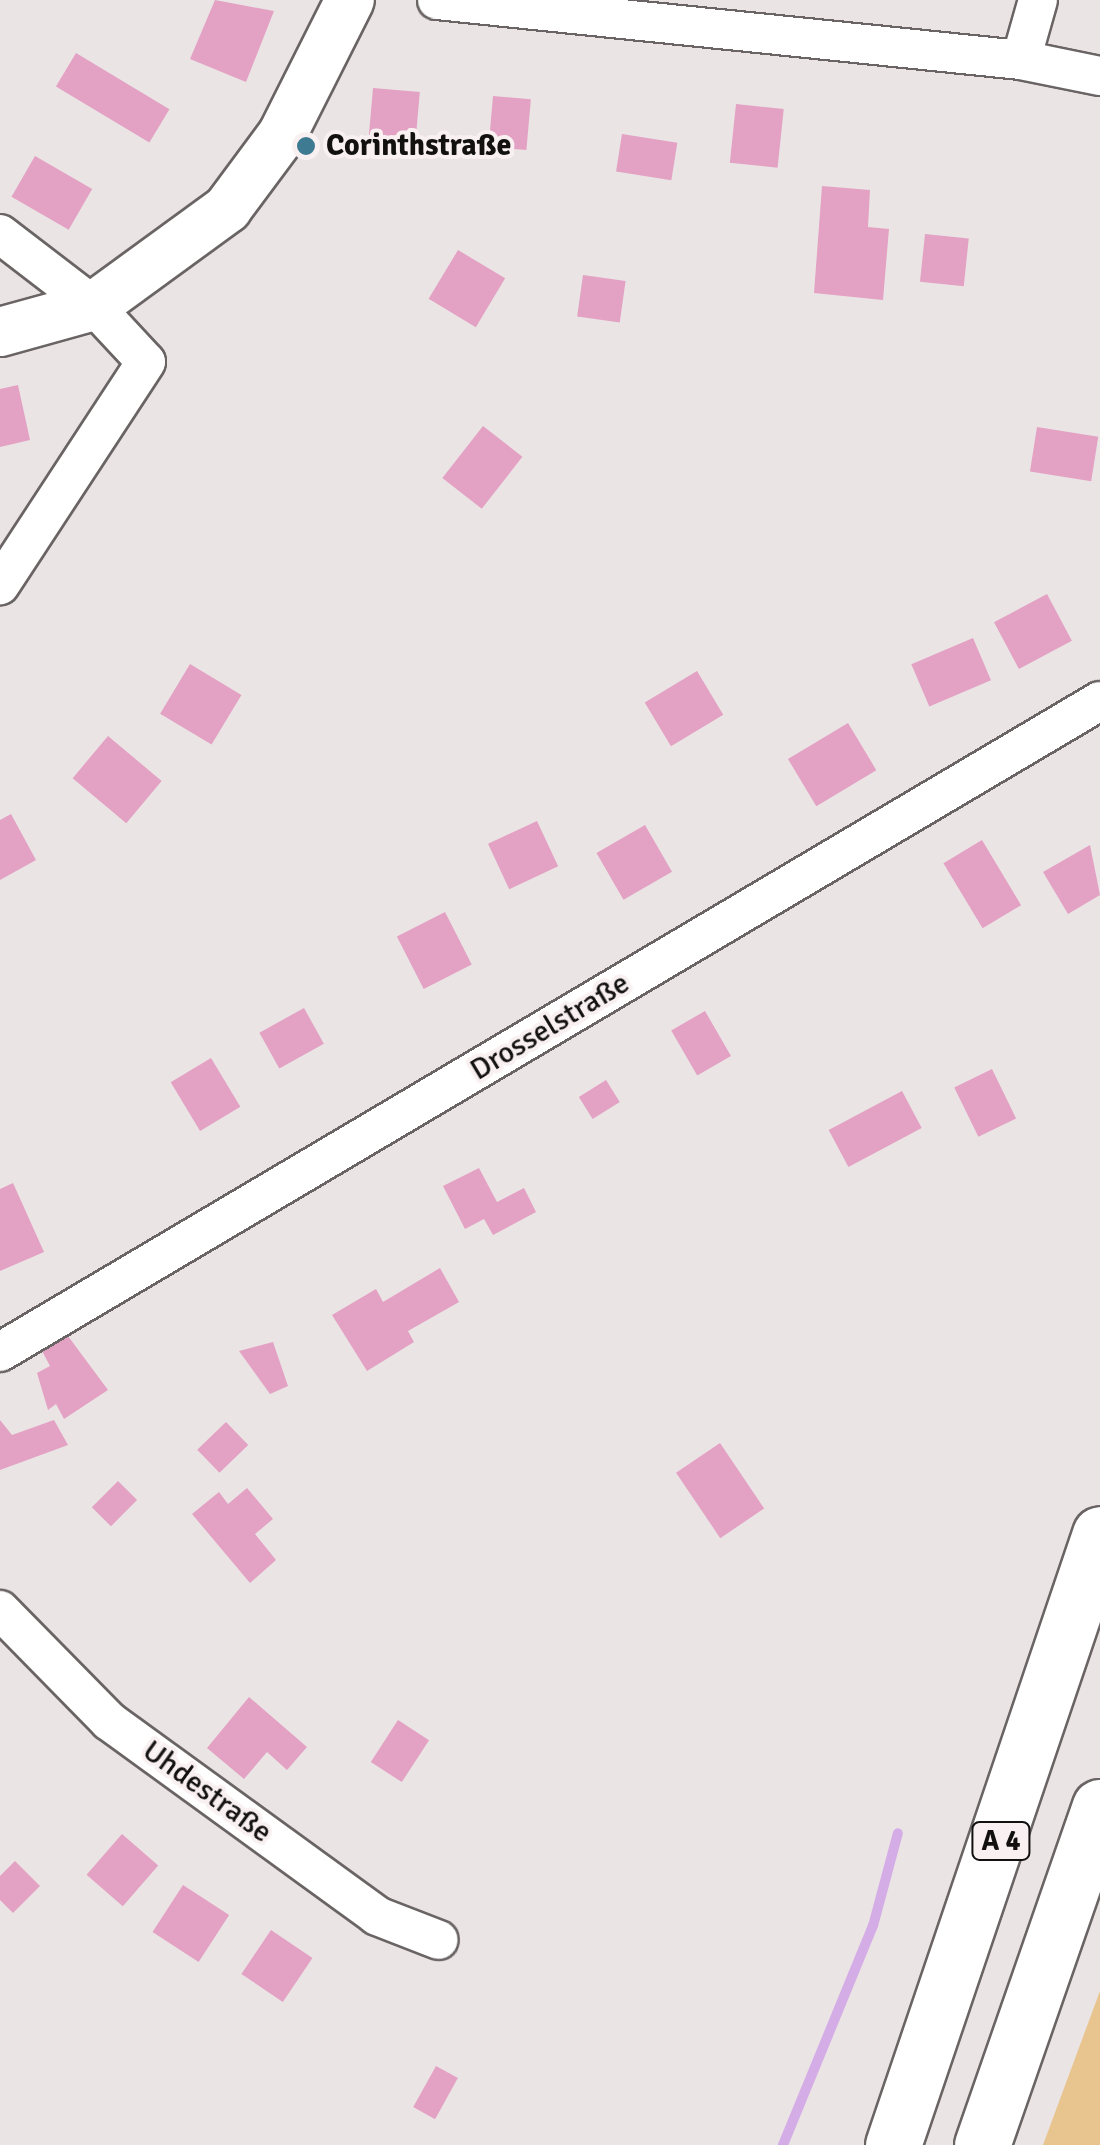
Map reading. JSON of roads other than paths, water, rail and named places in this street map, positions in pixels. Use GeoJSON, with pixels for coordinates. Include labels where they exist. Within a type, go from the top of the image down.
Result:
{"type":"FeatureCollection","features":[{"type":"Feature","properties":{"kind":"highway","name":"A 4"},"geometry":{"type":"LineString","coordinates":[[893,2145],[1100,1534]]}},
{"type":"Feature","properties":{"kind":"highway"},"geometry":{"type":"LineString","coordinates":[[982,2145],[1100,1807]]}},
{"type":"Feature","properties":{"kind":"street"},"geometry":{"type":"LineString","coordinates":[[0,332],[94,306],[227,209],[282,136],[350,0]]}},
{"type":"Feature","properties":{"kind":"street"},"geometry":{"type":"LineString","coordinates":[[436,0],[1021,60],[1100,76]]}},
{"type":"Feature","properties":{"kind":"street"},"geometry":{"type":"LineString","coordinates":[[1021,60],[1038,0]]}},
{"type":"Feature","properties":{"kind":"street"},"geometry":{"type":"LineString","coordinates":[[0,234],[94,306],[146,362],[0,585]]}},
{"type":"Feature","properties":{"kind":"street","name":"Drosselstraße"},"geometry":{"type":"LineString","coordinates":[[0,1352],[1100,701]]}},
{"type":"Feature","properties":{"kind":"street","name":"Uhdestraße"},"geometry":{"type":"LineString","coordinates":[[0,1610],[109,1721],[377,1916],[438,1940]]}},
{"type":"Feature","properties":{"kind":"waterway"},"geometry":{"type":"LineString","coordinates":[[783,2145],[873,1926],[898,1833]]}},
{"type":"Feature","properties":{"kind":"place","name":"Corinthstraße"},"geometry":{"type":"Point","coordinates":[306,146]}}]}
